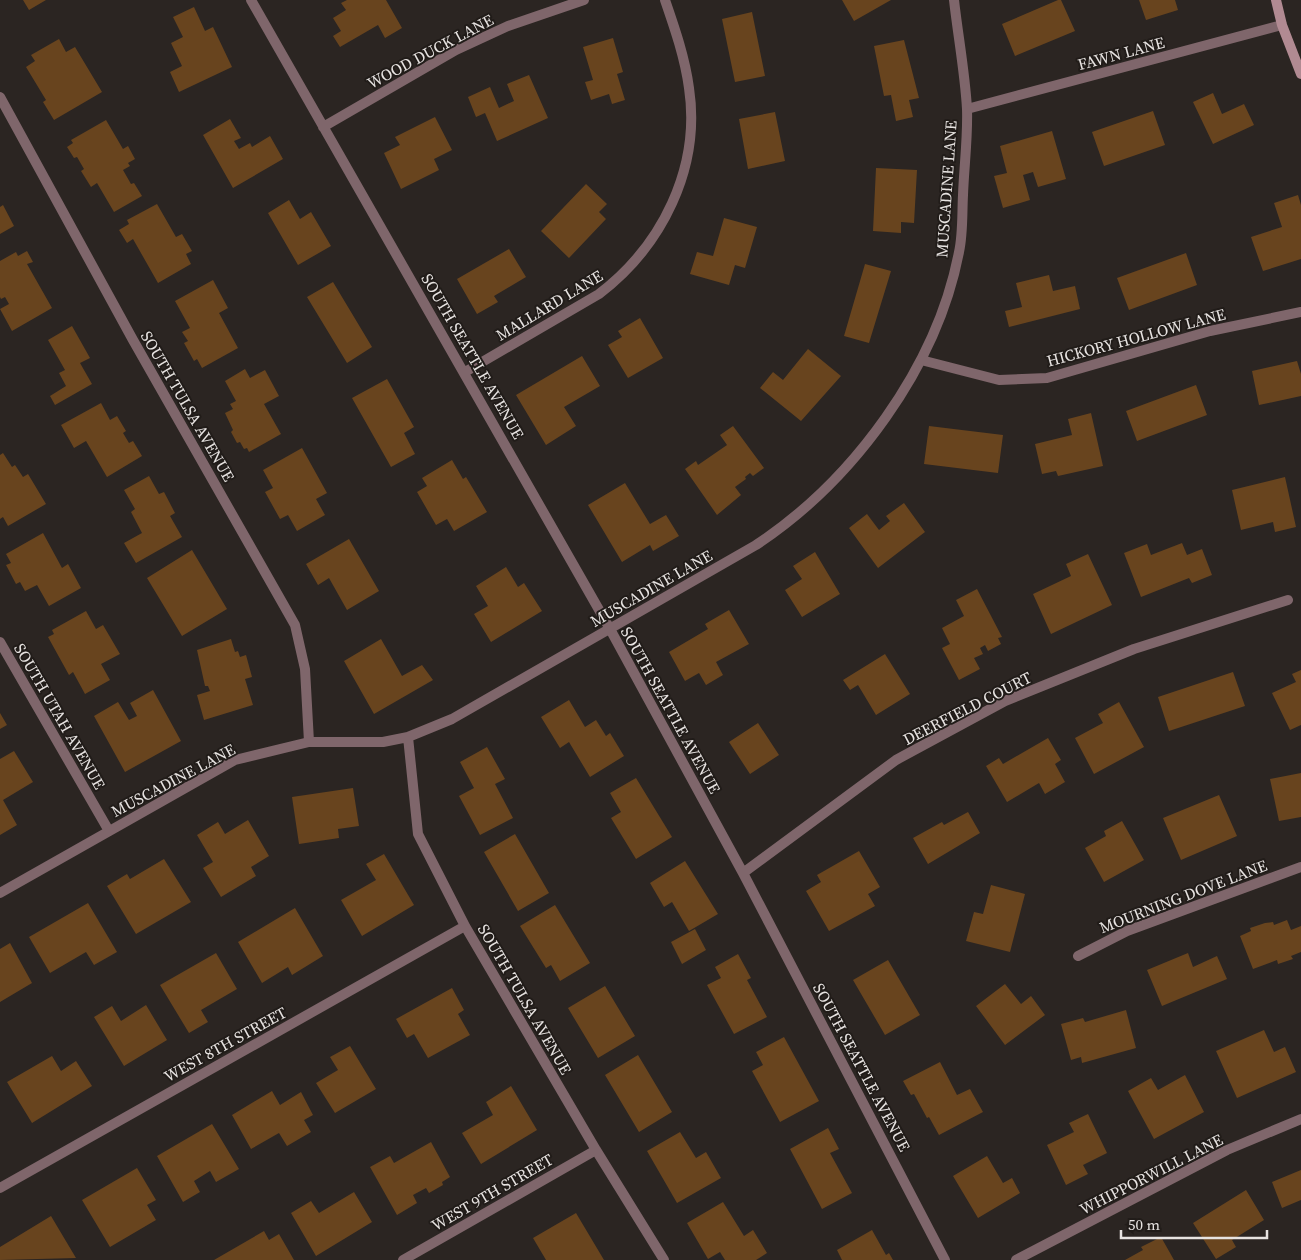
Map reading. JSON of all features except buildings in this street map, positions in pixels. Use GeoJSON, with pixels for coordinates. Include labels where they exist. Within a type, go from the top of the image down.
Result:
{"type":"FeatureCollection","features":[{"type":"Feature","properties":{"kind":"street","name":"SOUTH SEATTLE AVENUE"},"geometry":{"type":"LineString","coordinates":[[251,0],[610,629],[743,872],[945,1260]]}},
{"type":"Feature","properties":{"kind":"street","name":"WOOD DUCK LANE"},"geometry":{"type":"LineString","coordinates":[[323,127],[456,50],[508,26],[584,0]]}},
{"type":"Feature","properties":{"kind":"street","name":"MALLARD LANE"},"geometry":{"type":"LineString","coordinates":[[465,372],[599,294],[616,282],[637,259],[659,229],[688,162],[691,134],[690,89],[666,0]]}},
{"type":"Feature","properties":{"kind":"street","name":"MUSCADINE LANE"},"geometry":{"type":"LineString","coordinates":[[0,894],[235,760],[309,742],[383,742],[408,737],[452,719],[756,545],[791,521],[827,487],[876,432],[921,360],[944,306],[960,251],[967,109],[954,0]]}},
{"type":"Feature","properties":{"kind":"street"},"geometry":{"type":"LineString","coordinates":[[1276,0],[1282,25],[1301,74]]}},
{"type":"Feature","properties":{"kind":"street","name":"FAWN LANE"},"geometry":{"type":"LineString","coordinates":[[967,109],[1282,25]]}},
{"type":"Feature","properties":{"kind":"street","name":"SOUTH TULSA AVENUE"},"geometry":{"type":"LineString","coordinates":[[0,97],[133,340],[295,625],[305,669],[309,742]]}},
{"type":"Feature","properties":{"kind":"street","name":"HICKORY HOLLOW LANE"},"geometry":{"type":"LineString","coordinates":[[921,360],[999,380],[1047,378],[1210,331],[1301,312]]}},
{"type":"Feature","properties":{"kind":"street","name":"DEERFIELD COURT"},"geometry":{"type":"LineString","coordinates":[[743,872],[896,760],[1005,702],[1134,649],[1288,600]]}},
{"type":"Feature","properties":{"kind":"street","name":"SOUTH UTAH AVENUE"},"geometry":{"type":"LineString","coordinates":[[0,642],[109,831]]}},
{"type":"Feature","properties":{"kind":"street","name":"SOUTH TULSA AVENUE"},"geometry":{"type":"LineString","coordinates":[[408,737],[418,834],[465,926],[596,1150],[664,1260]]}},
{"type":"Feature","properties":{"kind":"street","name":"MOURNING DOVE LANE"},"geometry":{"type":"LineString","coordinates":[[1078,956],[1128,931],[1301,868]]}},
{"type":"Feature","properties":{"kind":"street","name":"WEST 8TH STREET"},"geometry":{"type":"LineString","coordinates":[[0,1188],[465,926]]}},
{"type":"Feature","properties":{"kind":"street","name":"WHIPPORWILL LANE"},"geometry":{"type":"LineString","coordinates":[[1016,1260],[1227,1150],[1301,1119]]}},
{"type":"Feature","properties":{"kind":"street","name":"WEST 9TH STREET"},"geometry":{"type":"LineString","coordinates":[[403,1260],[596,1150]]}}]}
